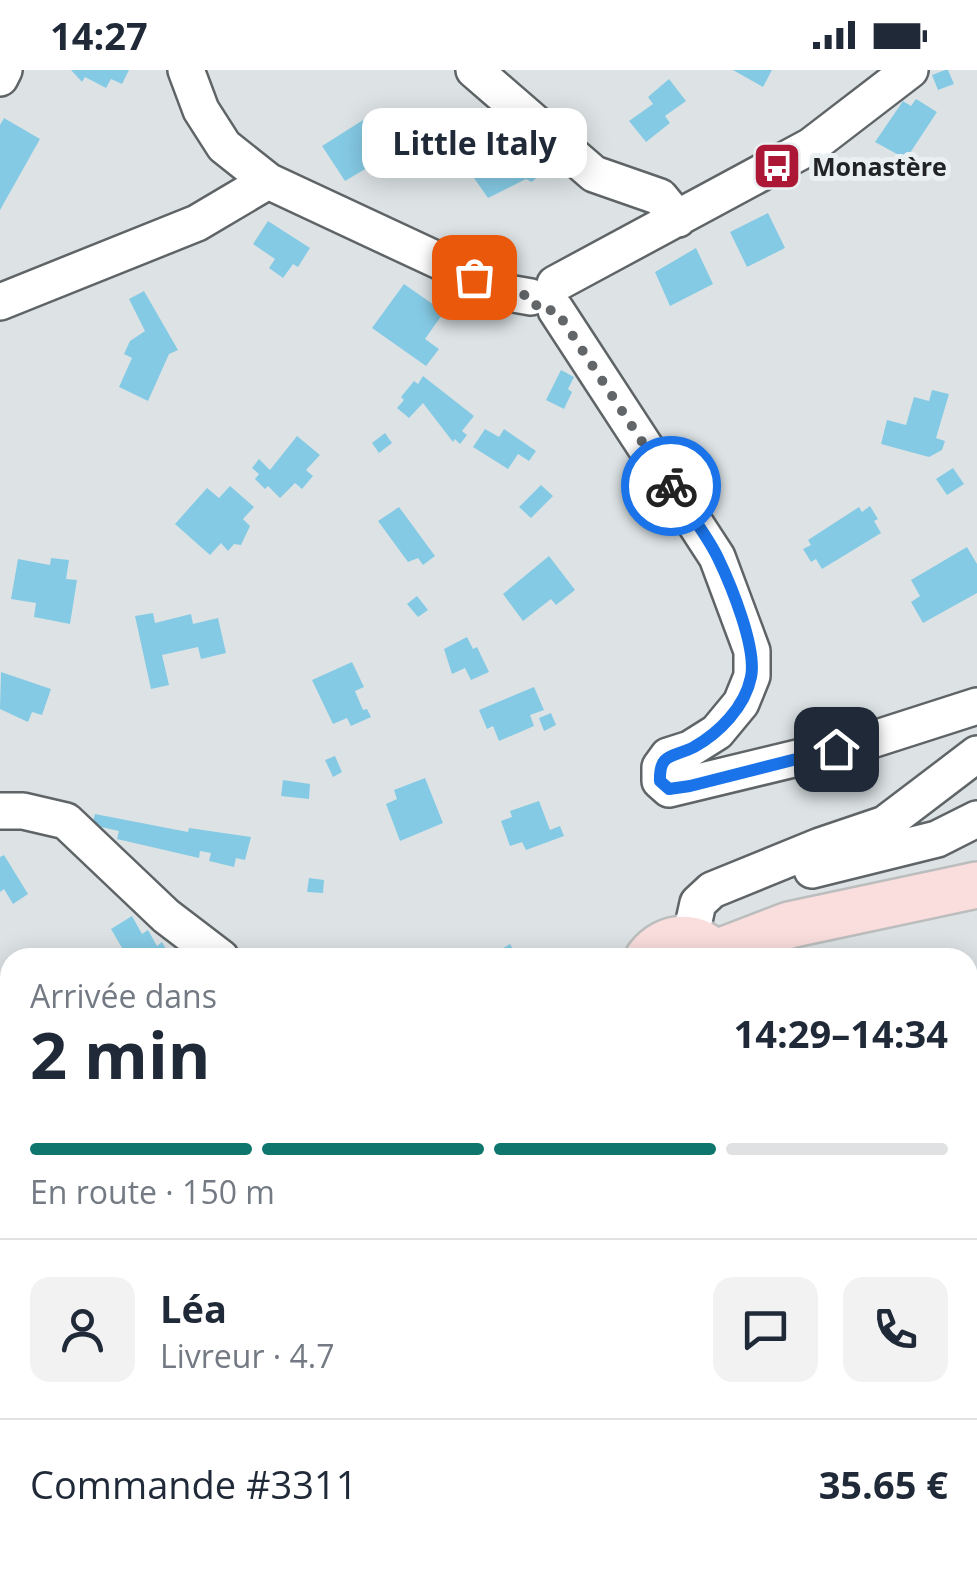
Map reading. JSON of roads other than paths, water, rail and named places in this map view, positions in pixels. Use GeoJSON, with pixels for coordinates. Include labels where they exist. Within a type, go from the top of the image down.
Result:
{"type":"FeatureCollection","features":[{"type":"Feature","properties":{"kind":"main road"},"geometry":{"type":"LineString","coordinates":[[714,948],[789,925],[977,885]]}},
{"type":"Feature","properties":{"kind":"main road"},"geometry":{"type":"LineString","coordinates":[[785,948],[874,906]]}},
{"type":"Feature","properties":{"kind":"main road"},"geometry":{"type":"LineString","coordinates":[[659,948],[665,942],[697,948]]}},
{"type":"Feature","properties":{"kind":"street"},"geometry":{"type":"LineString","coordinates":[[0,78],[4,70]]}},
{"type":"Feature","properties":{"kind":"street"},"geometry":{"type":"LineString","coordinates":[[186,70],[201,110],[224,146],[268,181],[508,293],[548,297],[811,146],[910,70]]}},
{"type":"Feature","properties":{"kind":"street"},"geometry":{"type":"LineString","coordinates":[[474,70],[594,174],[660,197],[678,219]]}},
{"type":"Feature","properties":{"kind":"street"},"geometry":{"type":"LineString","coordinates":[[0,302],[197,223],[268,181]]}},
{"type":"Feature","properties":{"kind":"street"},"geometry":{"type":"LineString","coordinates":[[548,297],[717,557],[752,651],[752,676],[741,703],[717,732],[690,749],[668,756],[660,767],[660,781],[669,789],[868,742],[977,706]]}},
{"type":"Feature","properties":{"kind":"street"},"geometry":{"type":"LineString","coordinates":[[708,948],[708,913],[771,879],[797,856],[884,824],[977,754]]}},
{"type":"Feature","properties":{"kind":"street"},"geometry":{"type":"LineString","coordinates":[[0,811],[23,811],[66,822],[166,916],[208,948]]}},
{"type":"Feature","properties":{"kind":"street"},"geometry":{"type":"LineString","coordinates":[[0,830],[52,818]]}},
{"type":"Feature","properties":{"kind":"street"},"geometry":{"type":"LineString","coordinates":[[797,856],[803,865],[819,871],[937,839],[977,819]]}},
{"type":"Feature","properties":{"kind":"place","name":"Monastère"},"geometry":{"type":"Point","coordinates":[777,166]}},
{"type":"Feature","properties":{"kind":"place","name":"Little Italy"},"geometry":{"type":"Point","coordinates":[474,277]}}]}
